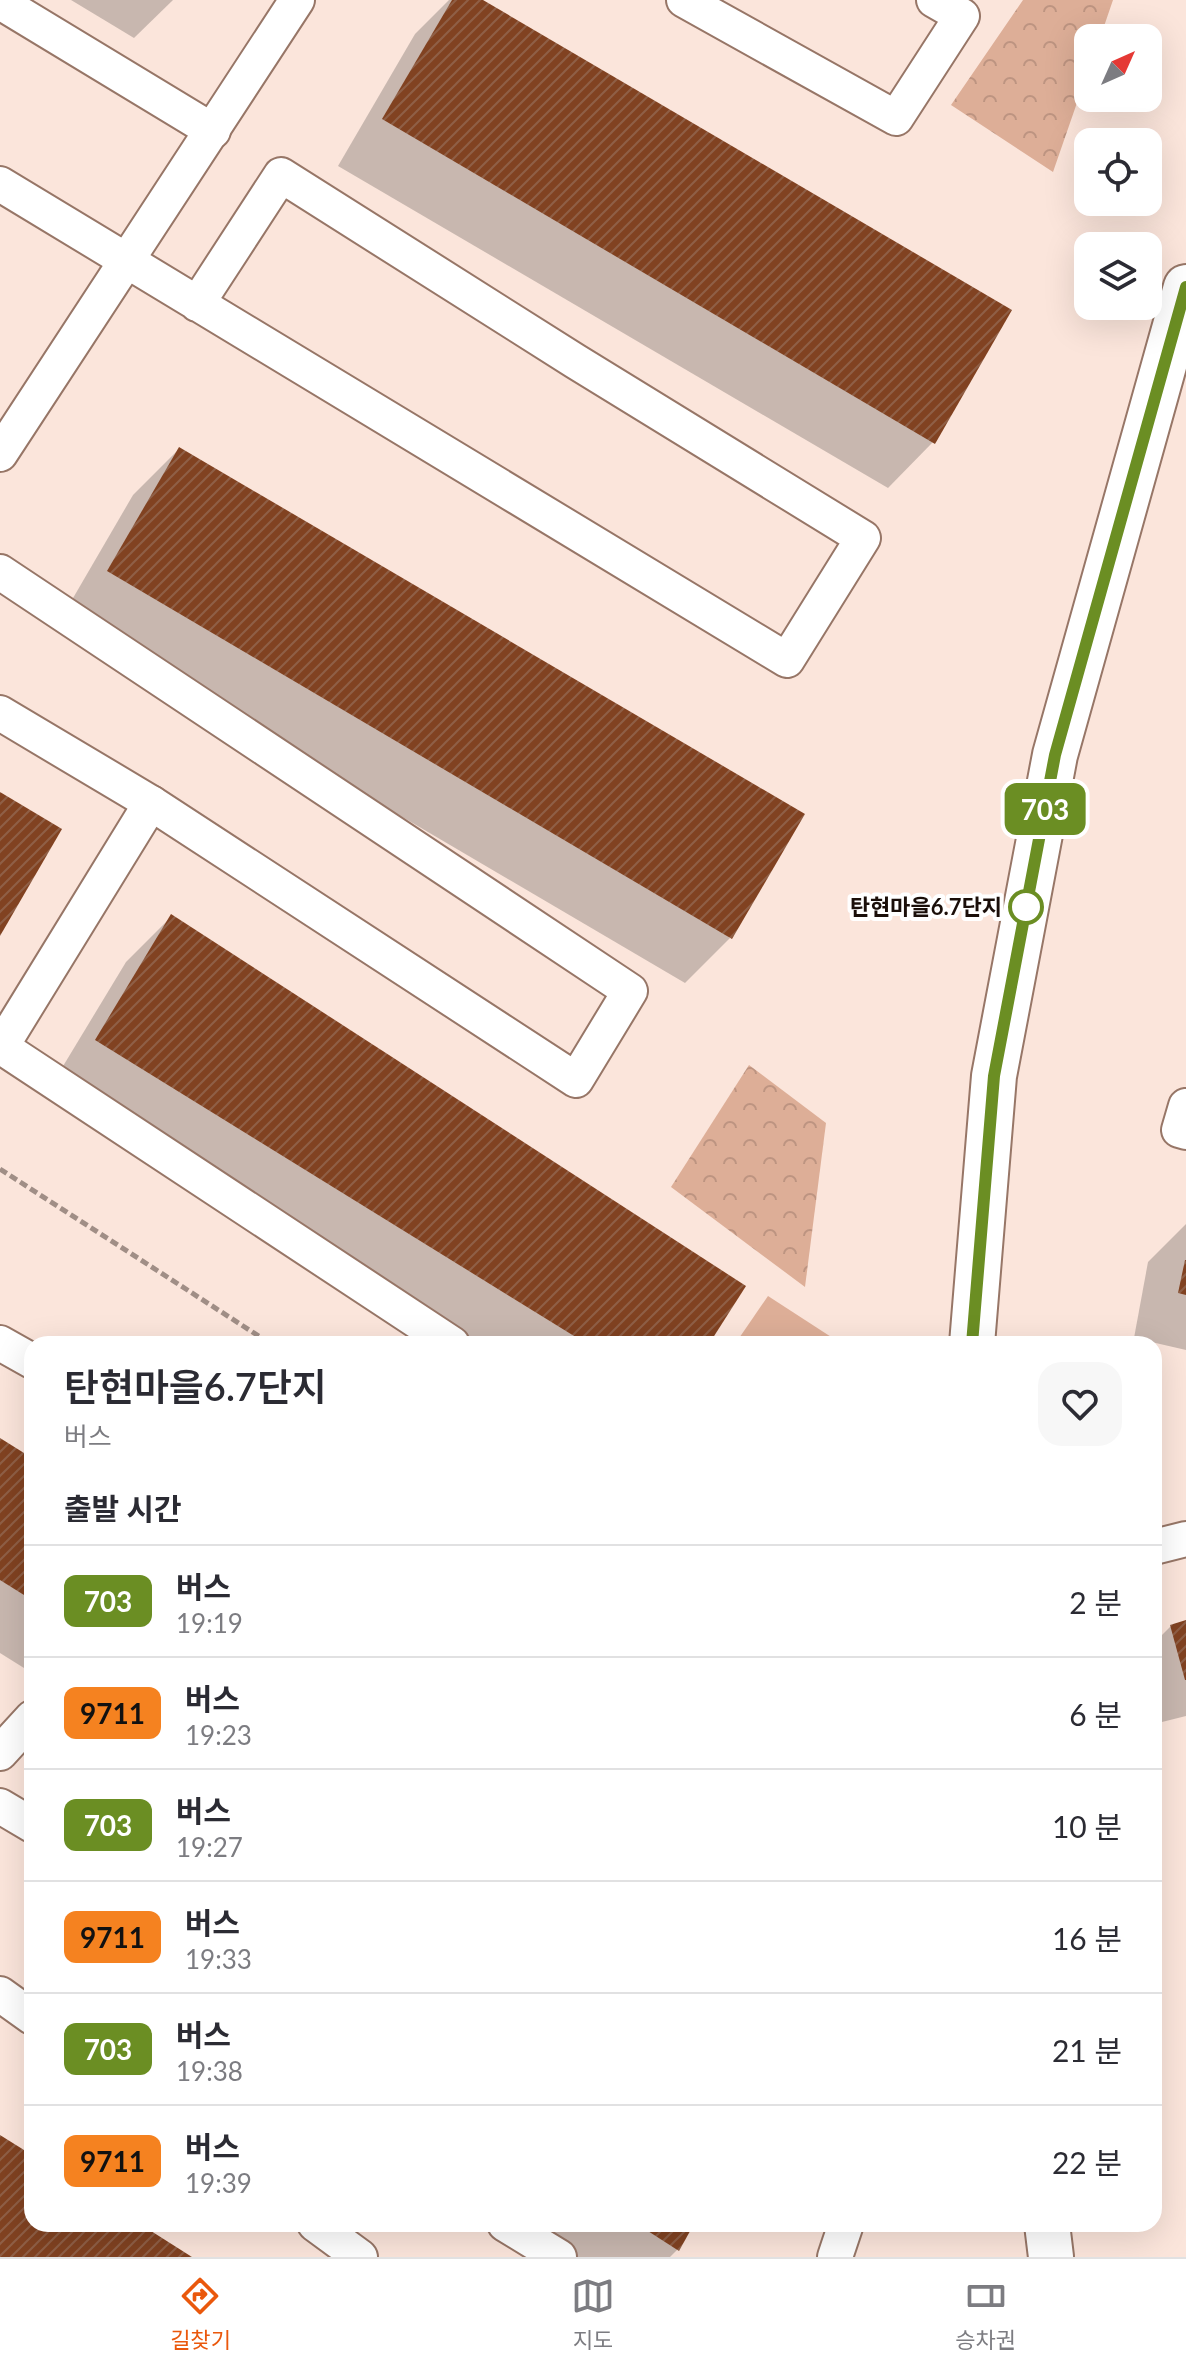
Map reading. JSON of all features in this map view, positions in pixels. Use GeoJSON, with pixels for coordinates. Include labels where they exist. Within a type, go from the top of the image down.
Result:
{"type":"FeatureCollection","features":[{"type":"Feature","properties":{"kind":"main road"},"geometry":{"type":"LineString","coordinates":[[973,1336],[994,1076],[1055,755],[1186,287]]}},
{"type":"Feature","properties":{"kind":"main road"},"geometry":{"type":"LineString","coordinates":[[1048,2232],[1051,2257]]}},
{"type":"Feature","properties":{"kind":"lane"},"geometry":{"type":"LineString","coordinates":[[0,454],[297,0]]}},
{"type":"Feature","properties":{"kind":"lane"},"geometry":{"type":"LineString","coordinates":[[684,0],[896,118],[962,16],[934,0]]}},
{"type":"Feature","properties":{"kind":"lane"},"geometry":{"type":"LineString","coordinates":[[0,2],[213,131]]}},
{"type":"Feature","properties":{"kind":"lane"},"geometry":{"type":"LineString","coordinates":[[0,184],[197,304],[787,660],[863,538],[281,175],[197,304]]}},
{"type":"Feature","properties":{"kind":"lane"},"geometry":{"type":"LineString","coordinates":[[0,572],[630,991],[576,1080],[151,803],[0,713]]}},
{"type":"Feature","properties":{"kind":"lane"},"geometry":{"type":"LineString","coordinates":[[151,803],[0,1046],[440,1336]]}},
{"type":"Feature","properties":{"kind":"lane"},"geometry":{"type":"LineString","coordinates":[[1186,1106],[1179,1130],[1186,1132]]}},
{"type":"Feature","properties":{"kind":"lane"},"geometry":{"type":"LineString","coordinates":[[0,1343],[24,1356]]}},
{"type":"Feature","properties":{"kind":"lane"},"geometry":{"type":"LineString","coordinates":[[1162,1545],[1186,1539]]}},
{"type":"Feature","properties":{"kind":"lane"},"geometry":{"type":"LineString","coordinates":[[0,1753],[24,1727]]}},
{"type":"Feature","properties":{"kind":"lane"},"geometry":{"type":"LineString","coordinates":[[0,1806],[24,1820]]}},
{"type":"Feature","properties":{"kind":"lane"},"geometry":{"type":"LineString","coordinates":[[326,2232],[360,2257]]}},
{"type":"Feature","properties":{"kind":"lane"},"geometry":{"type":"LineString","coordinates":[[518,2232],[559,2257]]}},
{"type":"Feature","properties":{"kind":"lane"},"geometry":{"type":"LineString","coordinates":[[835,2257],[843,2232]]}},
{"type":"Feature","properties":{"kind":"path"},"geometry":{"type":"LineString","coordinates":[[0,1169],[259,1336]]}},
{"type":"Feature","properties":{"kind":"green space"},"geometry":{"type":"Polygon","coordinates":[[[1023,0],[1113,0],[1105,24],[1074,24],[1074,111],[1053,172],[951,105],[1023,0]]]}},
{"type":"Feature","properties":{"kind":"green space"},"geometry":{"type":"Polygon","coordinates":[[[749,1065],[826,1123],[805,1287],[671,1187],[749,1065]]]}},
{"type":"Feature","properties":{"kind":"green space"},"geometry":{"type":"Polygon","coordinates":[[[768,1296],[830,1336],[740,1336],[768,1296]]]}},
{"type":"Feature","properties":{"kind":"building"},"geometry":{"type":"Polygon","coordinates":[[[452,0],[483,0],[1012,310],[935,444],[382,119],[452,0]]]}},
{"type":"Feature","properties":{"kind":"building"},"geometry":{"type":"Polygon","coordinates":[[[179,447],[805,814],[732,939],[107,571],[179,447]]]}},
{"type":"Feature","properties":{"kind":"building"},"geometry":{"type":"Polygon","coordinates":[[[0,792],[62,829],[0,936],[0,792]]]}},
{"type":"Feature","properties":{"kind":"building"},"geometry":{"type":"Polygon","coordinates":[[[171,914],[746,1286],[714,1336],[574,1336],[95,1040],[171,914]]]}},
{"type":"Feature","properties":{"kind":"building"},"geometry":{"type":"Polygon","coordinates":[[[1186,1260],[1186,1295],[1178,1293],[1186,1260]]]}},
{"type":"Feature","properties":{"kind":"building"},"geometry":{"type":"Polygon","coordinates":[[[0,1438],[24,1453],[24,1595],[0,1580],[0,1438]]]}},
{"type":"Feature","properties":{"kind":"building"},"geometry":{"type":"Polygon","coordinates":[[[1186,1620],[1186,1680],[1185,1680],[1170,1625],[1186,1620]]]}},
{"type":"Feature","properties":{"kind":"building"},"geometry":{"type":"Polygon","coordinates":[[[0,2135],[24,2150],[24,2232],[153,2232],[192,2257],[0,2257],[0,2135]]]}},
{"type":"Feature","properties":{"kind":"building"},"geometry":{"type":"Polygon","coordinates":[[[649,2232],[690,2232],[679,2251],[649,2232]]]}},
{"type":"Feature","properties":{"kind":"bus line","name":"703"},"geometry":{"type":"LineString","coordinates":[[973,1336],[994,1076],[1055,755],[1186,287]]}},
{"type":"Feature","properties":{"kind":"place","name":"탄현마을6.7단지"},"geometry":{"type":"Point","coordinates":[1026,907]}}]}
